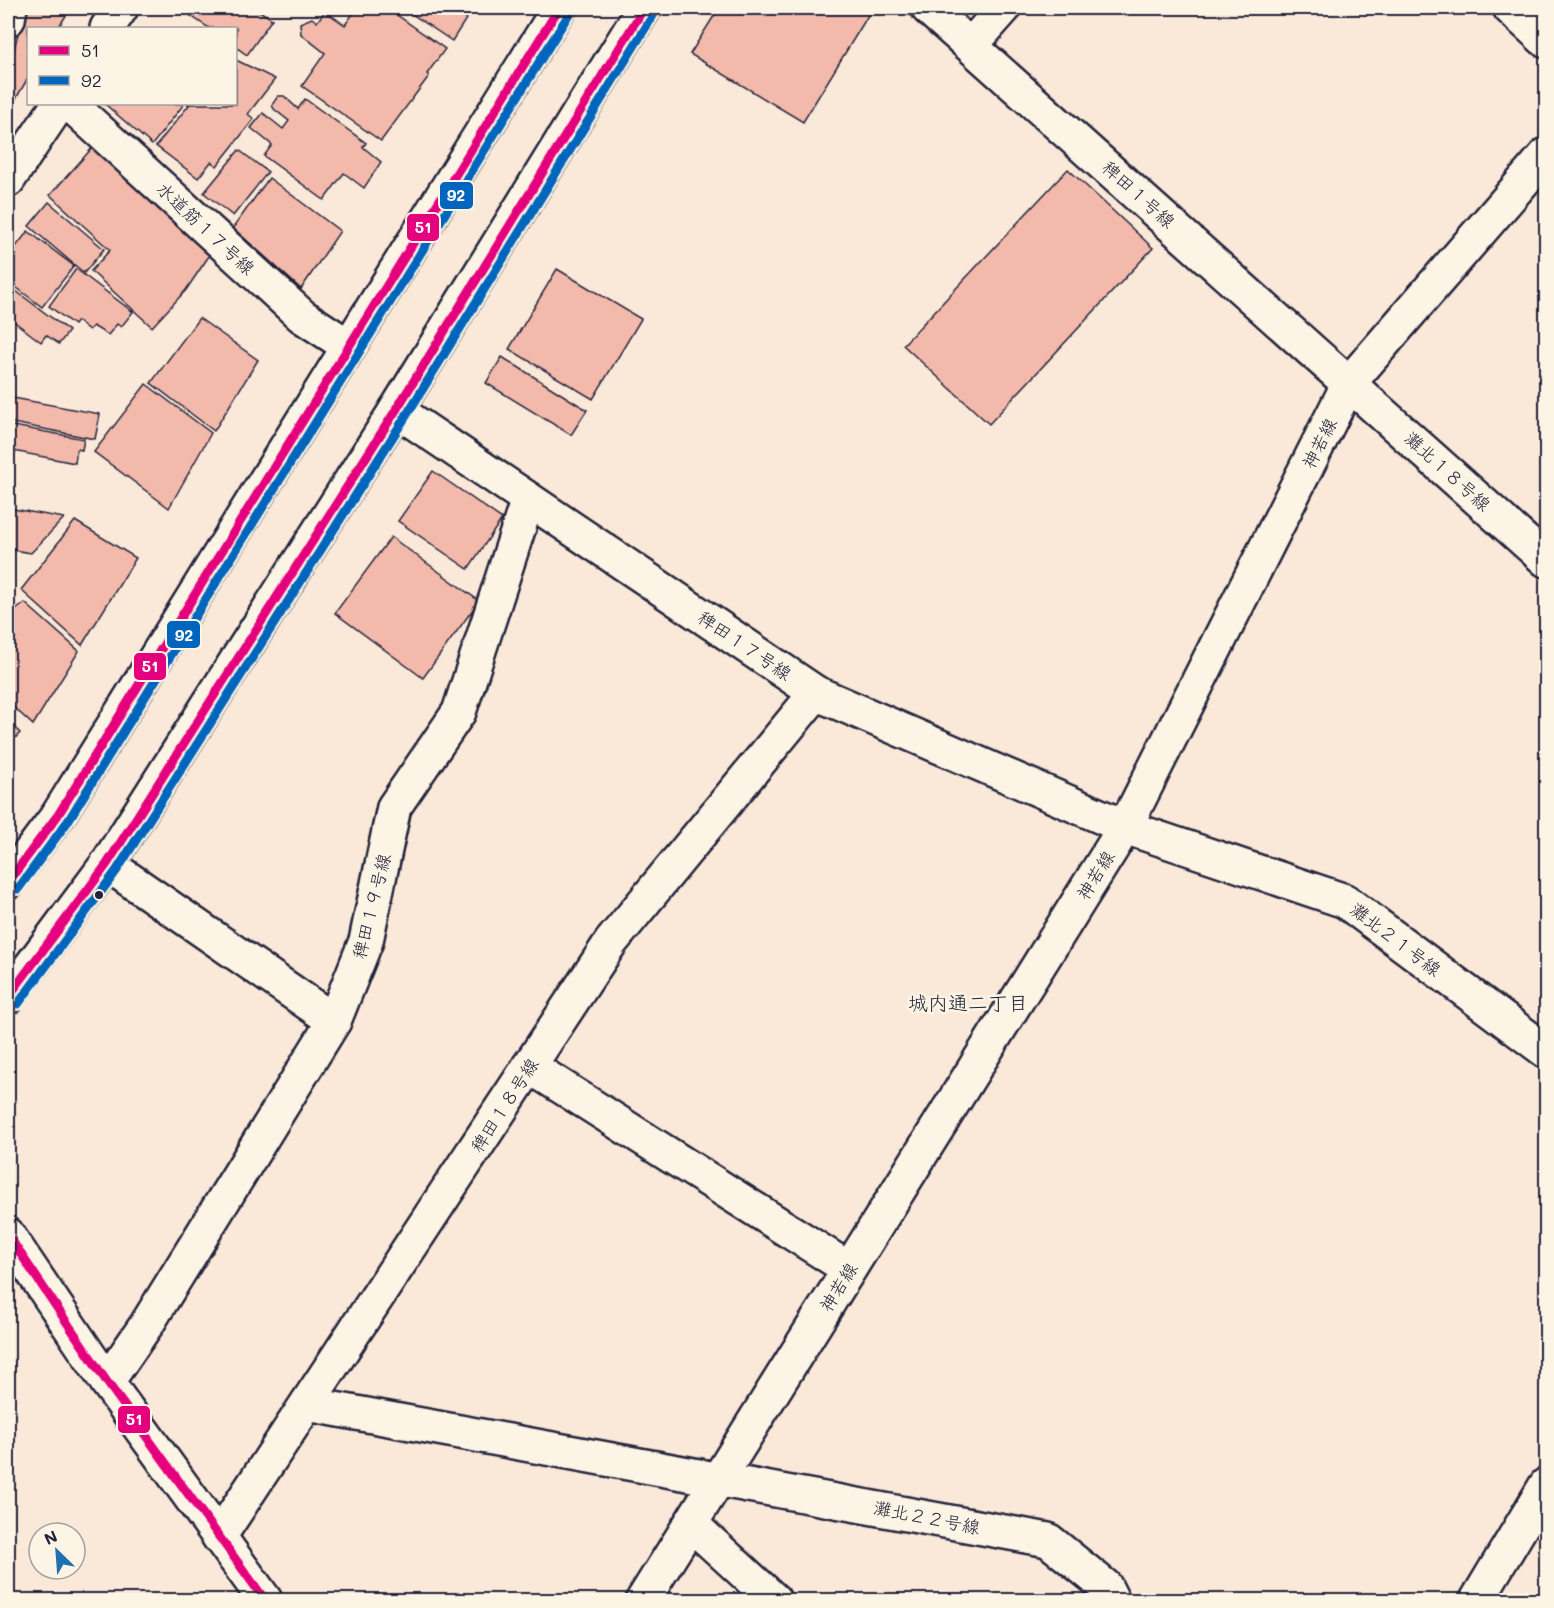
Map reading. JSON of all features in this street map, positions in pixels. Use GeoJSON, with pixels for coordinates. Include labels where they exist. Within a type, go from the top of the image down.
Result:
{"type":"FeatureCollection","features":[{"type":"Feature","properties":{"kind":"street"},"geometry":{"type":"LineString","coordinates":[[8,19],[10,8]]}},
{"type":"Feature","properties":{"kind":"street"},"geometry":{"type":"LineString","coordinates":[[108,27],[121,8]]}},
{"type":"Feature","properties":{"kind":"street"},"geometry":{"type":"LineString","coordinates":[[8,882],[58,815],[559,8]]}},
{"type":"Feature","properties":{"kind":"street"},"geometry":{"type":"LineString","coordinates":[[8,997],[107,864],[396,410],[644,8]]}},
{"type":"Feature","properties":{"kind":"street","name":"稗田１号線"},"geometry":{"type":"LineString","coordinates":[[928,8],[1350,382]]}},
{"type":"Feature","properties":{"kind":"street"},"geometry":{"type":"LineString","coordinates":[[972,45],[1004,8]]}},
{"type":"Feature","properties":{"kind":"street"},"geometry":{"type":"LineString","coordinates":[[1510,8],[1546,41]]}},
{"type":"Feature","properties":{"kind":"street"},"geometry":{"type":"LineString","coordinates":[[8,180],[58,105]]}},
{"type":"Feature","properties":{"kind":"street","name":"水道筋１７号線"},"geometry":{"type":"LineString","coordinates":[[71,105],[302,316],[348,346]]}},
{"type":"Feature","properties":{"kind":"street","name":"神若線"},"geometry":{"type":"LineString","coordinates":[[643,1600],[1125,827],[1350,382],[1546,155]]}},
{"type":"Feature","properties":{"kind":"street","name":"灘北１８号線"},"geometry":{"type":"LineString","coordinates":[[1350,382],[1546,560]]}},
{"type":"Feature","properties":{"kind":"street","name":"稗田１７号線"},"geometry":{"type":"LineString","coordinates":[[396,410],[816,693],[1125,827]]}},
{"type":"Feature","properties":{"kind":"street","name":"稗田１９号線"},"geometry":{"type":"LineString","coordinates":[[107,1382],[147,1324],[334,1021],[366,941],[394,807],[459,711],[528,499]]}},
{"type":"Feature","properties":{"kind":"street","name":"稗田１８号線"},"geometry":{"type":"LineString","coordinates":[[219,1537],[611,942],[816,693]]}},
{"type":"Feature","properties":{"kind":"street","name":"灘北２１号線"},"geometry":{"type":"LineString","coordinates":[[1125,827],[1345,902],[1546,1051]]}},
{"type":"Feature","properties":{"kind":"street"},"geometry":{"type":"LineString","coordinates":[[107,864],[334,1021]]}},
{"type":"Feature","properties":{"kind":"street"},"geometry":{"type":"LineString","coordinates":[[529,1066],[849,1269]]}},
{"type":"Feature","properties":{"kind":"street"},"geometry":{"type":"LineString","coordinates":[[8,1235],[107,1382],[265,1600]]}},
{"type":"Feature","properties":{"kind":"street","name":"灘北２２号線"},"geometry":{"type":"LineString","coordinates":[[307,1404],[1048,1540],[1105,1586],[1112,1600]]}},
{"type":"Feature","properties":{"kind":"street"},"geometry":{"type":"LineString","coordinates":[[1476,1600],[1546,1485]]}},
{"type":"Feature","properties":{"kind":"street"},"geometry":{"type":"LineString","coordinates":[[691,1524],[774,1600]]}},
{"type":"Feature","properties":{"kind":"building"},"geometry":{"type":"Polygon","coordinates":[[[24,8],[71,8],[59,27],[27,27],[27,80],[14,102],[8,98],[8,75],[24,8]]]}},
{"type":"Feature","properties":{"kind":"building"},"geometry":{"type":"Polygon","coordinates":[[[179,8],[255,8],[272,19],[247,55],[237,48],[237,27],[208,27],[179,8]]]}},
{"type":"Feature","properties":{"kind":"building"},"geometry":{"type":"Polygon","coordinates":[[[357,8],[387,8],[445,49],[427,74],[429,76],[381,141],[302,86],[325,53],[301,34],[300,23],[312,18],[317,22],[325,11],[345,25],[357,8]]]}},
{"type":"Feature","properties":{"kind":"building"},"geometry":{"type":"Polygon","coordinates":[[[403,8],[473,8],[452,41],[403,8]]]}},
{"type":"Feature","properties":{"kind":"building"},"geometry":{"type":"Polygon","coordinates":[[[719,8],[872,9],[803,122],[690,54],[719,8]]]}},
{"type":"Feature","properties":{"kind":"building"},"geometry":{"type":"Polygon","coordinates":[[[237,60],[275,79],[248,114],[254,119],[217,166],[211,162],[198,178],[156,146],[189,105],[237,105],[237,60]]]}},
{"type":"Feature","properties":{"kind":"building"},"geometry":{"type":"Polygon","coordinates":[[[278,96],[284,96],[298,109],[305,99],[366,143],[363,147],[381,162],[364,188],[344,173],[324,200],[264,156],[272,145],[251,128],[263,113],[283,129],[289,121],[272,105],[278,96]]]}},
{"type":"Feature","properties":{"kind":"building"},"geometry":{"type":"Polygon","coordinates":[[[106,105],[183,105],[152,145],[106,105]]]}},
{"type":"Feature","properties":{"kind":"building"},"geometry":{"type":"Polygon","coordinates":[[[94,146],[211,253],[186,290],[152,327],[91,271],[110,250],[50,195],[94,146]]]}},
{"type":"Feature","properties":{"kind":"building"},"geometry":{"type":"Polygon","coordinates":[[[239,150],[268,172],[233,216],[204,193],[239,150]]]}},
{"type":"Feature","properties":{"kind":"building"},"geometry":{"type":"Polygon","coordinates":[[[1068,169],[1153,248],[989,424],[903,345],[1068,169]]]}},
{"type":"Feature","properties":{"kind":"building"},"geometry":{"type":"Polygon","coordinates":[[[269,178],[340,231],[301,289],[233,228],[269,178]]]}},
{"type":"Feature","properties":{"kind":"building"},"geometry":{"type":"Polygon","coordinates":[[[49,202],[104,249],[84,273],[29,226],[49,202]]]}},
{"type":"Feature","properties":{"kind":"building"},"geometry":{"type":"Polygon","coordinates":[[[28,231],[74,266],[42,307],[8,281],[8,257],[28,231]]]}},
{"type":"Feature","properties":{"kind":"building"},"geometry":{"type":"Polygon","coordinates":[[[76,269],[133,312],[121,327],[117,324],[108,335],[93,326],[89,330],[77,321],[74,325],[49,306],[76,269]]]}},
{"type":"Feature","properties":{"kind":"building"},"geometry":{"type":"Polygon","coordinates":[[[557,269],[641,319],[593,399],[509,349],[557,269]]]}},
{"type":"Feature","properties":{"kind":"building"},"geometry":{"type":"Polygon","coordinates":[[[8,285],[69,331],[59,344],[46,335],[41,342],[8,317],[8,285]]]}},
{"type":"Feature","properties":{"kind":"building"},"geometry":{"type":"Polygon","coordinates":[[[199,318],[258,360],[214,431],[151,383],[199,318]]]}},
{"type":"Feature","properties":{"kind":"building"},"geometry":{"type":"Polygon","coordinates":[[[502,357],[587,410],[571,435],[486,383],[502,357]]]}},
{"type":"Feature","properties":{"kind":"building"},"geometry":{"type":"Polygon","coordinates":[[[146,384],[211,433],[169,508],[94,452],[146,384]]]}},
{"type":"Feature","properties":{"kind":"building"},"geometry":{"type":"Polygon","coordinates":[[[8,397],[100,414],[95,439],[8,422],[8,397]]]}},
{"type":"Feature","properties":{"kind":"building"},"geometry":{"type":"Polygon","coordinates":[[[8,425],[84,439],[82,450],[77,449],[75,463],[8,450],[8,425]]]}},
{"type":"Feature","properties":{"kind":"building"},"geometry":{"type":"Polygon","coordinates":[[[433,471],[502,519],[468,569],[398,521],[433,471]]]}},
{"type":"Feature","properties":{"kind":"building"},"geometry":{"type":"Polygon","coordinates":[[[8,508],[64,518],[31,553],[8,549],[8,508]]]}},
{"type":"Feature","properties":{"kind":"building"},"geometry":{"type":"Polygon","coordinates":[[[75,521],[136,558],[82,645],[21,590],[75,521]]]}},
{"type":"Feature","properties":{"kind":"building"},"geometry":{"type":"Polygon","coordinates":[[[391,537],[479,601],[423,678],[335,613],[391,537]]]}},
{"type":"Feature","properties":{"kind":"building"},"geometry":{"type":"Polygon","coordinates":[[[8,553],[13,554],[8,581],[8,553]]]}},
{"type":"Feature","properties":{"kind":"building"},"geometry":{"type":"Polygon","coordinates":[[[25,603],[79,651],[33,725],[8,702],[8,616],[25,603]]]}},
{"type":"Feature","properties":{"kind":"building"},"geometry":{"type":"Polygon","coordinates":[[[8,721],[20,733],[8,746],[8,721]]]}},
{"type":"Feature","properties":{"kind":"transit line","name":"51"},"geometry":{"type":"LineString","coordinates":[[8,882],[58,815],[559,8]]}},
{"type":"Feature","properties":{"kind":"transit line","name":"51"},"geometry":{"type":"LineString","coordinates":[[8,997],[107,864],[396,410],[644,8]]}},
{"type":"Feature","properties":{"kind":"transit line","name":"92"},"geometry":{"type":"LineString","coordinates":[[18,889],[68,821],[569,14]]}},
{"type":"Feature","properties":{"kind":"transit line","name":"92"},"geometry":{"type":"LineString","coordinates":[[18,1004],[117,870],[406,416],[654,14]]}},
{"type":"Feature","properties":{"kind":"transit line","name":"51"},"geometry":{"type":"LineString","coordinates":[[8,1235],[107,1382],[265,1600]]}},
{"type":"Feature","properties":{"kind":"district","name":"城内通二丁目"},"geometry":{"type":"Point","coordinates":[968,1002]}}]}
